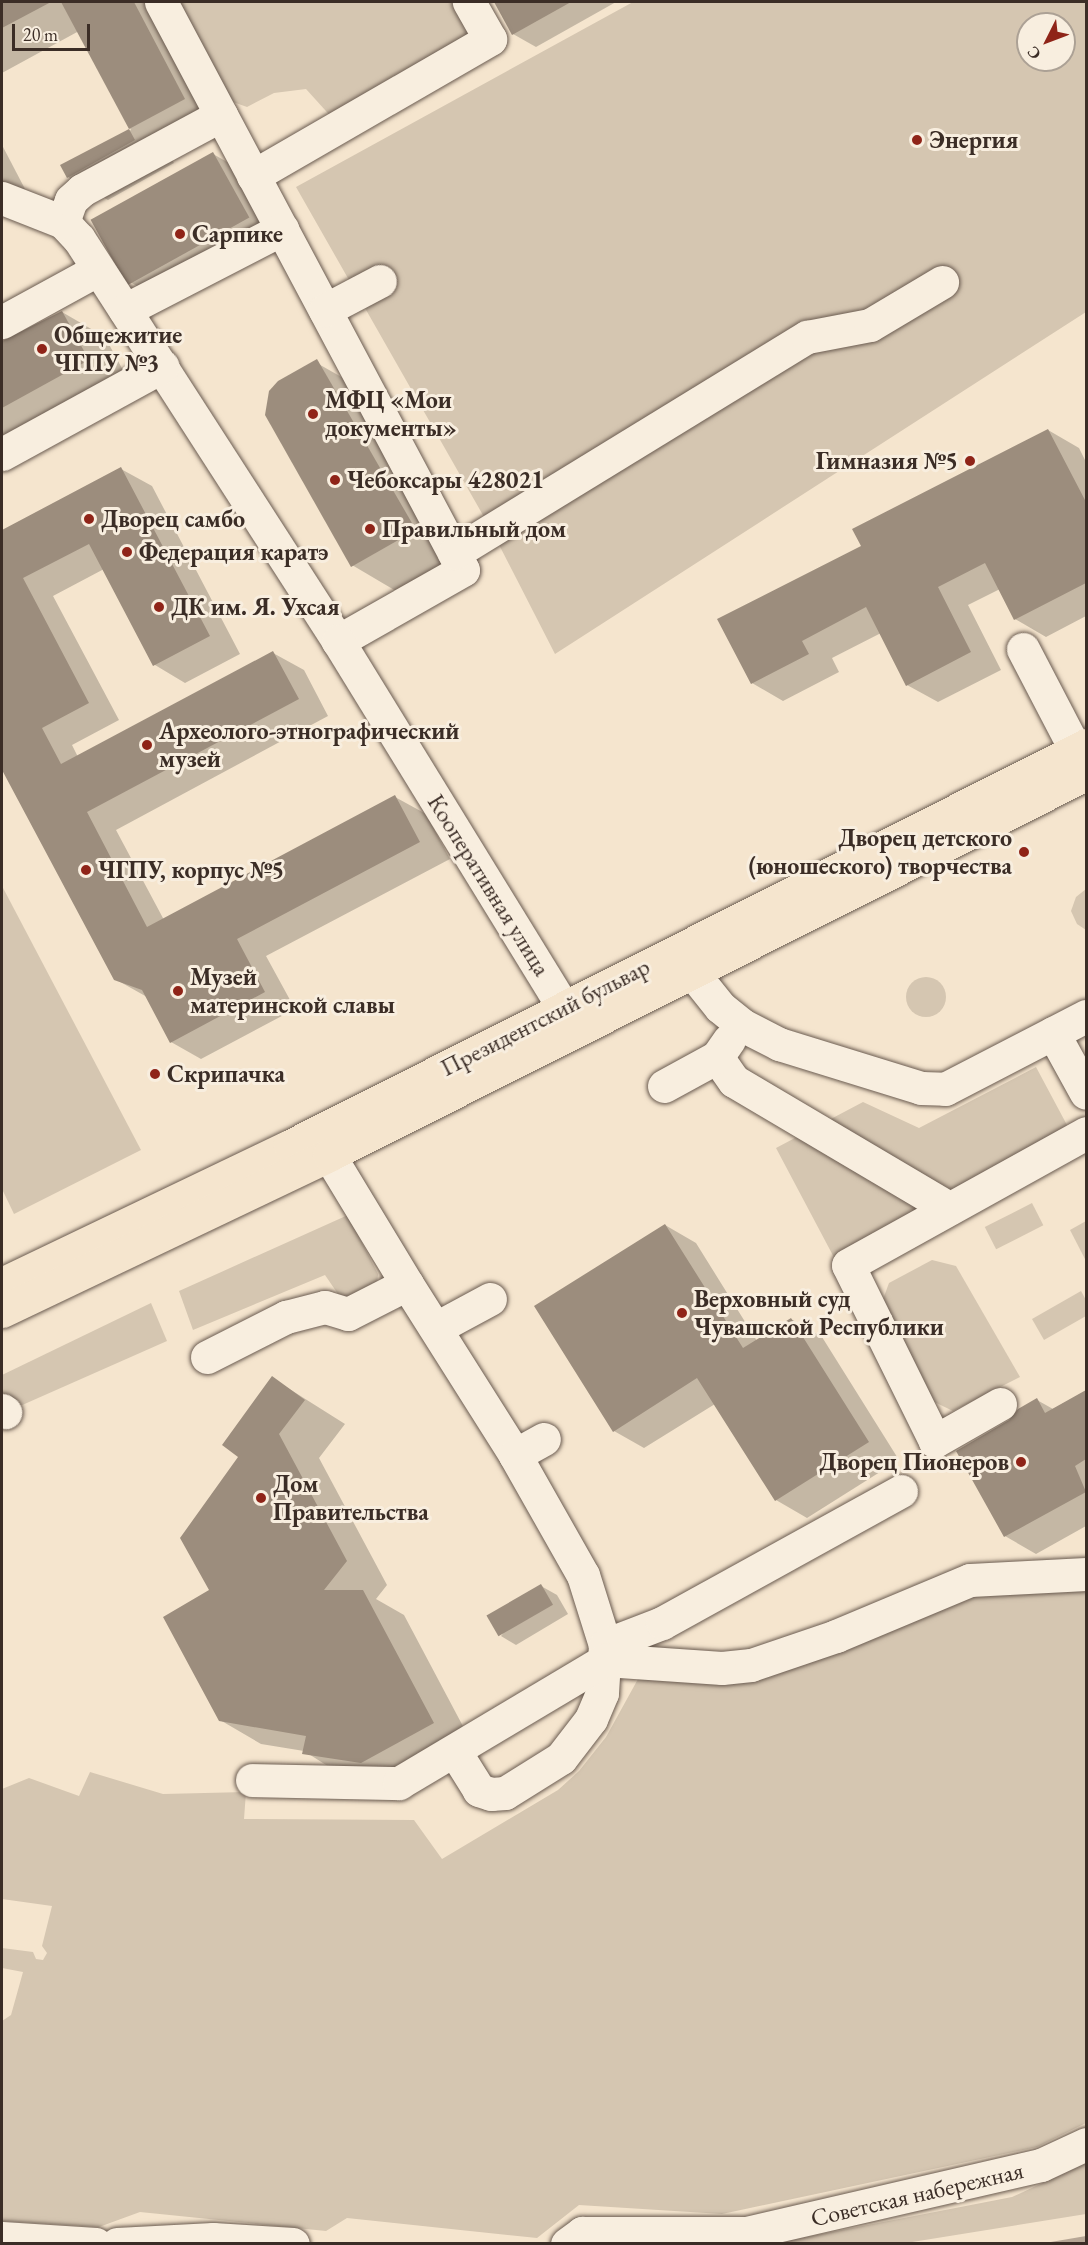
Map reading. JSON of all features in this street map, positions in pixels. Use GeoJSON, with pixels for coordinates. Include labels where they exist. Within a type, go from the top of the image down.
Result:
{"type":"FeatureCollection","features":[{"type":"Feature","properties":{"kind":"main road","name":"Президентский бульвар"},"geometry":{"type":"LineString","coordinates":[[2,1311],[323,1143],[1083,757]]}},
{"type":"Feature","properties":{"kind":"main road","name":"Президентский бульвар"},"geometry":{"type":"LineString","coordinates":[[2,1284],[323,1143]]}},
{"type":"Feature","properties":{"kind":"street"},"geometry":{"type":"LineString","coordinates":[[161,2],[463,570],[338,641]]}},
{"type":"Feature","properties":{"kind":"street"},"geometry":{"type":"LineString","coordinates":[[253,176],[490,39],[469,2]]}},
{"type":"Feature","properties":{"kind":"street"},"geometry":{"type":"LineString","coordinates":[[2,198],[63,222],[71,200],[82,190],[221,115]]}},
{"type":"Feature","properties":{"kind":"street","name":"Кооперативная улица"},"geometry":{"type":"LineString","coordinates":[[63,222],[79,239],[97,270],[163,366],[338,641],[569,1018]]}},
{"type":"Feature","properties":{"kind":"street"},"geometry":{"type":"LineString","coordinates":[[125,310],[282,229]]}},
{"type":"Feature","properties":{"kind":"street"},"geometry":{"type":"LineString","coordinates":[[2,322],[97,270]]}},
{"type":"Feature","properties":{"kind":"street"},"geometry":{"type":"LineString","coordinates":[[324,310],[380,281]]}},
{"type":"Feature","properties":{"kind":"street"},"geometry":{"type":"LineString","coordinates":[[454,553],[807,337],[870,325],[942,282]]}},
{"type":"Feature","properties":{"kind":"street"},"geometry":{"type":"LineString","coordinates":[[2,454],[163,366]]}},
{"type":"Feature","properties":{"kind":"street"},"geometry":{"type":"LineString","coordinates":[[1023,649],[1083,757]]}},
{"type":"Feature","properties":{"kind":"street"},"geometry":{"type":"LineString","coordinates":[[686,960],[720,1007],[741,1024],[779,1044],[921,1088],[945,1089],[1086,1016]]}},
{"type":"Feature","properties":{"kind":"street"},"geometry":{"type":"LineString","coordinates":[[664,1086],[717,1057],[741,1024]]}},
{"type":"Feature","properties":{"kind":"street"},"geometry":{"type":"LineString","coordinates":[[1053,1033],[1086,1093]]}},
{"type":"Feature","properties":{"kind":"street"},"geometry":{"type":"LineString","coordinates":[[717,1057],[734,1082],[949,1209]]}},
{"type":"Feature","properties":{"kind":"street"},"geometry":{"type":"LineString","coordinates":[[999,1404],[935,1441],[848,1265],[1086,1133]]}},
{"type":"Feature","properties":{"kind":"street"},"geometry":{"type":"LineString","coordinates":[[323,1143],[407,1284],[438,1327],[515,1455],[583,1575],[605,1652],[602,1693],[591,1719],[577,1742],[545,1771],[505,1793],[492,1794],[479,1790],[458,1757]]}},
{"type":"Feature","properties":{"kind":"street"},"geometry":{"type":"LineString","coordinates":[[207,1357],[286,1317],[325,1307],[348,1314],[407,1284]]}},
{"type":"Feature","properties":{"kind":"street"},"geometry":{"type":"LineString","coordinates":[[438,1327],[490,1299]]}},
{"type":"Feature","properties":{"kind":"street"},"geometry":{"type":"LineString","coordinates":[[515,1455],[544,1439]]}},
{"type":"Feature","properties":{"kind":"street"},"geometry":{"type":"LineString","coordinates":[[252,1780],[399,1783],[605,1652],[901,1491]]}},
{"type":"Feature","properties":{"kind":"street"},"geometry":{"type":"LineString","coordinates":[[605,1652],[722,1668],[751,1665],[836,1636],[970,1580],[1086,1575]]}},
{"type":"Feature","properties":{"kind":"street","name":"Советская набережная"},"geometry":{"type":"LineString","coordinates":[[567,2244],[582,2232],[746,2233],[1041,2165],[1086,2144]]}},
{"type":"Feature","properties":{"kind":"street"},"geometry":{"type":"LineString","coordinates":[[2,2238],[96,2244]]}},
{"type":"Feature","properties":{"kind":"street"},"geometry":{"type":"LineString","coordinates":[[117,2244],[213,2239],[293,2244]]}},
{"type":"Feature","properties":{"kind":"shaded area"},"geometry":{"type":"Polygon","coordinates":[[[180,2],[463,2],[483,37],[335,121],[306,89],[274,93],[247,107],[233,102],[180,2]]]}},
{"type":"Feature","properties":{"kind":"shaded area"},"geometry":{"type":"Polygon","coordinates":[[[633,2],[1086,2],[1086,312],[555,654],[492,531],[296,187],[633,2]]]}},
{"type":"Feature","properties":{"kind":"shaded area"},"geometry":{"type":"Polygon","coordinates":[[[2,886],[141,1150],[14,1214],[2,1189],[2,886]]]}},
{"type":"Feature","properties":{"kind":"shaded area"},"geometry":{"type":"Polygon","coordinates":[[[1086,889],[1086,930],[1077,924],[1071,911],[1076,897],[1086,889]]]}},
{"type":"Feature","properties":{"kind":"shaded area"},"geometry":{"type":"Polygon","coordinates":[[[926,977],[940,983],[946,997],[940,1011],[926,1017],[912,1011],[906,997],[912,983],[926,977]]]}},
{"type":"Feature","properties":{"kind":"shaded area"},"geometry":{"type":"Polygon","coordinates":[[[1036,1067],[1075,1140],[838,1265],[776,1148],[863,1102],[919,1128],[1036,1067]]]}},
{"type":"Feature","properties":{"kind":"shaded area"},"geometry":{"type":"Polygon","coordinates":[[[1032,1203],[1043,1225],[996,1249],[985,1227],[1032,1203]]]}},
{"type":"Feature","properties":{"kind":"shaded area"},"geometry":{"type":"Polygon","coordinates":[[[348,1215],[378,1274],[377,1285],[360,1302],[340,1297],[325,1275],[193,1330],[179,1291],[348,1215]]]}},
{"type":"Feature","properties":{"kind":"shaded area"},"geometry":{"type":"Polygon","coordinates":[[[1086,1221],[1086,1261],[1070,1230],[1086,1221]]]}},
{"type":"Feature","properties":{"kind":"shaded area"},"geometry":{"type":"Polygon","coordinates":[[[932,1260],[956,1266],[1020,1377],[953,1411],[924,1397],[879,1310],[889,1283],[932,1260]]]}},
{"type":"Feature","properties":{"kind":"shaded area"},"geometry":{"type":"Polygon","coordinates":[[[1081,1291],[1086,1300],[1086,1316],[1044,1340],[1032,1319],[1081,1291]]]}},
{"type":"Feature","properties":{"kind":"shaded area"},"geometry":{"type":"Polygon","coordinates":[[[151,1303],[167,1341],[20,1406],[2,1395],[2,1375],[151,1303]]]}},
{"type":"Feature","properties":{"kind":"shaded area"},"geometry":{"type":"Polygon","coordinates":[[[1086,1587],[1086,2123],[1037,2147],[722,2214],[579,2205],[537,2238],[347,2218],[326,2231],[140,2212],[99,2227],[2,2221],[2,2021],[11,2015],[23,1972],[2,1968],[2,1948],[33,1952],[36,1959],[43,1960],[47,1953],[42,1946],[52,1906],[2,1899],[2,1789],[29,1778],[79,1796],[90,1772],[163,1794],[246,1792],[244,1819],[414,1820],[442,1859],[558,1790],[579,1771],[606,1737],[638,1679],[974,1593],[1086,1587]]]}},
{"type":"Feature","properties":{"kind":"shaded area"},"geometry":{"type":"Polygon","coordinates":[[[1086,2163],[1086,2214],[906,2243],[770,2244],[1012,2197],[1086,2163]]]}},
{"type":"Feature","properties":{"kind":"shaded area"},"geometry":{"type":"Polygon","coordinates":[[[1086,2236],[1086,2243],[1045,2243],[1086,2236]]]}},
{"type":"Feature","properties":{"kind":"building"},"geometry":{"type":"Polygon","coordinates":[[[2,2],[51,2],[2,28],[2,2]]]}},
{"type":"Feature","properties":{"kind":"building"},"geometry":{"type":"Polygon","coordinates":[[[61,2],[134,2],[185,99],[129,129],[61,2]]]}},
{"type":"Feature","properties":{"kind":"building"},"geometry":{"type":"Polygon","coordinates":[[[494,2],[571,2],[512,35],[494,2]]]}},
{"type":"Feature","properties":{"kind":"building"},"geometry":{"type":"Polygon","coordinates":[[[129,129],[135,140],[67,178],[60,165],[129,129]]]}},
{"type":"Feature","properties":{"kind":"building"},"geometry":{"type":"Polygon","coordinates":[[[213,152],[249,218],[127,285],[91,220],[213,152]]]}},
{"type":"Feature","properties":{"kind":"building","name":"Общежитие ЧГПУ №3"},"geometry":{"type":"Polygon","coordinates":[[[62,311],[89,360],[2,408],[2,341],[62,311]]]}},
{"type":"Feature","properties":{"kind":"building"},"geometry":{"type":"Polygon","coordinates":[[[317,359],[416,530],[351,567],[265,415],[269,391],[278,381],[317,359]]]}},
{"type":"Feature","properties":{"kind":"building"},"geometry":{"type":"Polygon","coordinates":[[[1048,429],[1086,502],[1086,583],[1014,620],[985,563],[938,587],[971,652],[906,686],[866,607],[802,641],[809,654],[751,684],[717,619],[861,546],[852,529],[1048,429]]]}},
{"type":"Feature","properties":{"kind":"building"},"geometry":{"type":"Polygon","coordinates":[[[121,467],[210,636],[153,666],[89,544],[23,578],[89,703],[42,728],[61,764],[273,651],[299,699],[87,812],[147,927],[395,795],[420,842],[237,939],[265,992],[170,1043],[142,990],[114,980],[2,770],[2,530],[121,467]]]}},
{"type":"Feature","properties":{"kind":"building"},"geometry":{"type":"Polygon","coordinates":[[[665,1224],[743,1348],[791,1318],[869,1442],[775,1501],[697,1378],[613,1432],[534,1306],[665,1224]]]}},
{"type":"Feature","properties":{"kind":"building"},"geometry":{"type":"Polygon","coordinates":[[[272,1376],[305,1400],[279,1434],[347,1561],[324,1590],[363,1590],[434,1723],[361,1763],[302,1754],[306,1736],[219,1721],[163,1617],[209,1590],[180,1538],[238,1457],[222,1445],[272,1376]]]}},
{"type":"Feature","properties":{"kind":"building","name":"Дворец Пионеров"},"geometry":{"type":"Polygon","coordinates":[[[1086,1390],[1086,1459],[1075,1466],[1086,1492],[1004,1537],[956,1451],[1009,1420],[1018,1409],[1037,1398],[1045,1413],[1086,1390]]]}},
{"type":"Feature","properties":{"kind":"building"},"geometry":{"type":"Polygon","coordinates":[[[541,1584],[553,1605],[498,1636],[486,1616],[541,1584]]]}},
{"type":"Feature","properties":{"kind":"place","name":"Энергия"},"geometry":{"type":"Point","coordinates":[917,140]}},
{"type":"Feature","properties":{"kind":"place","name":"Сарпике"},"geometry":{"type":"Point","coordinates":[180,234]}},
{"type":"Feature","properties":{"kind":"place","name":"Общежитие ЧГПУ №3"},"geometry":{"type":"Point","coordinates":[42,349]}},
{"type":"Feature","properties":{"kind":"place","name":"МФЦ «Мои документы»"},"geometry":{"type":"Point","coordinates":[313,414]}},
{"type":"Feature","properties":{"kind":"place","name":"Гимназия №5"},"geometry":{"type":"Point","coordinates":[970,461]}},
{"type":"Feature","properties":{"kind":"place","name":"Чебоксары 428021"},"geometry":{"type":"Point","coordinates":[335,480]}},
{"type":"Feature","properties":{"kind":"place","name":"Дворец самбо"},"geometry":{"type":"Point","coordinates":[89,519]}},
{"type":"Feature","properties":{"kind":"place","name":"Правильный дом"},"geometry":{"type":"Point","coordinates":[370,529]}},
{"type":"Feature","properties":{"kind":"place","name":"Федерация каратэ"},"geometry":{"type":"Point","coordinates":[127,552]}},
{"type":"Feature","properties":{"kind":"place","name":"ДК им. Я. Ухсая"},"geometry":{"type":"Point","coordinates":[159,607]}},
{"type":"Feature","properties":{"kind":"place","name":"Археолого-этнографический музей"},"geometry":{"type":"Point","coordinates":[147,745]}},
{"type":"Feature","properties":{"kind":"place","name":"Дворец детского (юношеского) творчества"},"geometry":{"type":"Point","coordinates":[1024,852]}},
{"type":"Feature","properties":{"kind":"place","name":"ЧГПУ, корпус №5"},"geometry":{"type":"Point","coordinates":[86,870]}},
{"type":"Feature","properties":{"kind":"place","name":"Музей материнской славы"},"geometry":{"type":"Point","coordinates":[178,991]}},
{"type":"Feature","properties":{"kind":"place","name":"Скрипачка"},"geometry":{"type":"Point","coordinates":[155,1074]}},
{"type":"Feature","properties":{"kind":"place","name":"Верховный суд Чувашской Республики"},"geometry":{"type":"Point","coordinates":[682,1313]}},
{"type":"Feature","properties":{"kind":"place","name":"Дворец Пионеров"},"geometry":{"type":"Point","coordinates":[1021,1462]}},
{"type":"Feature","properties":{"kind":"place","name":"Дом Правительства"},"geometry":{"type":"Point","coordinates":[261,1498]}}]}
